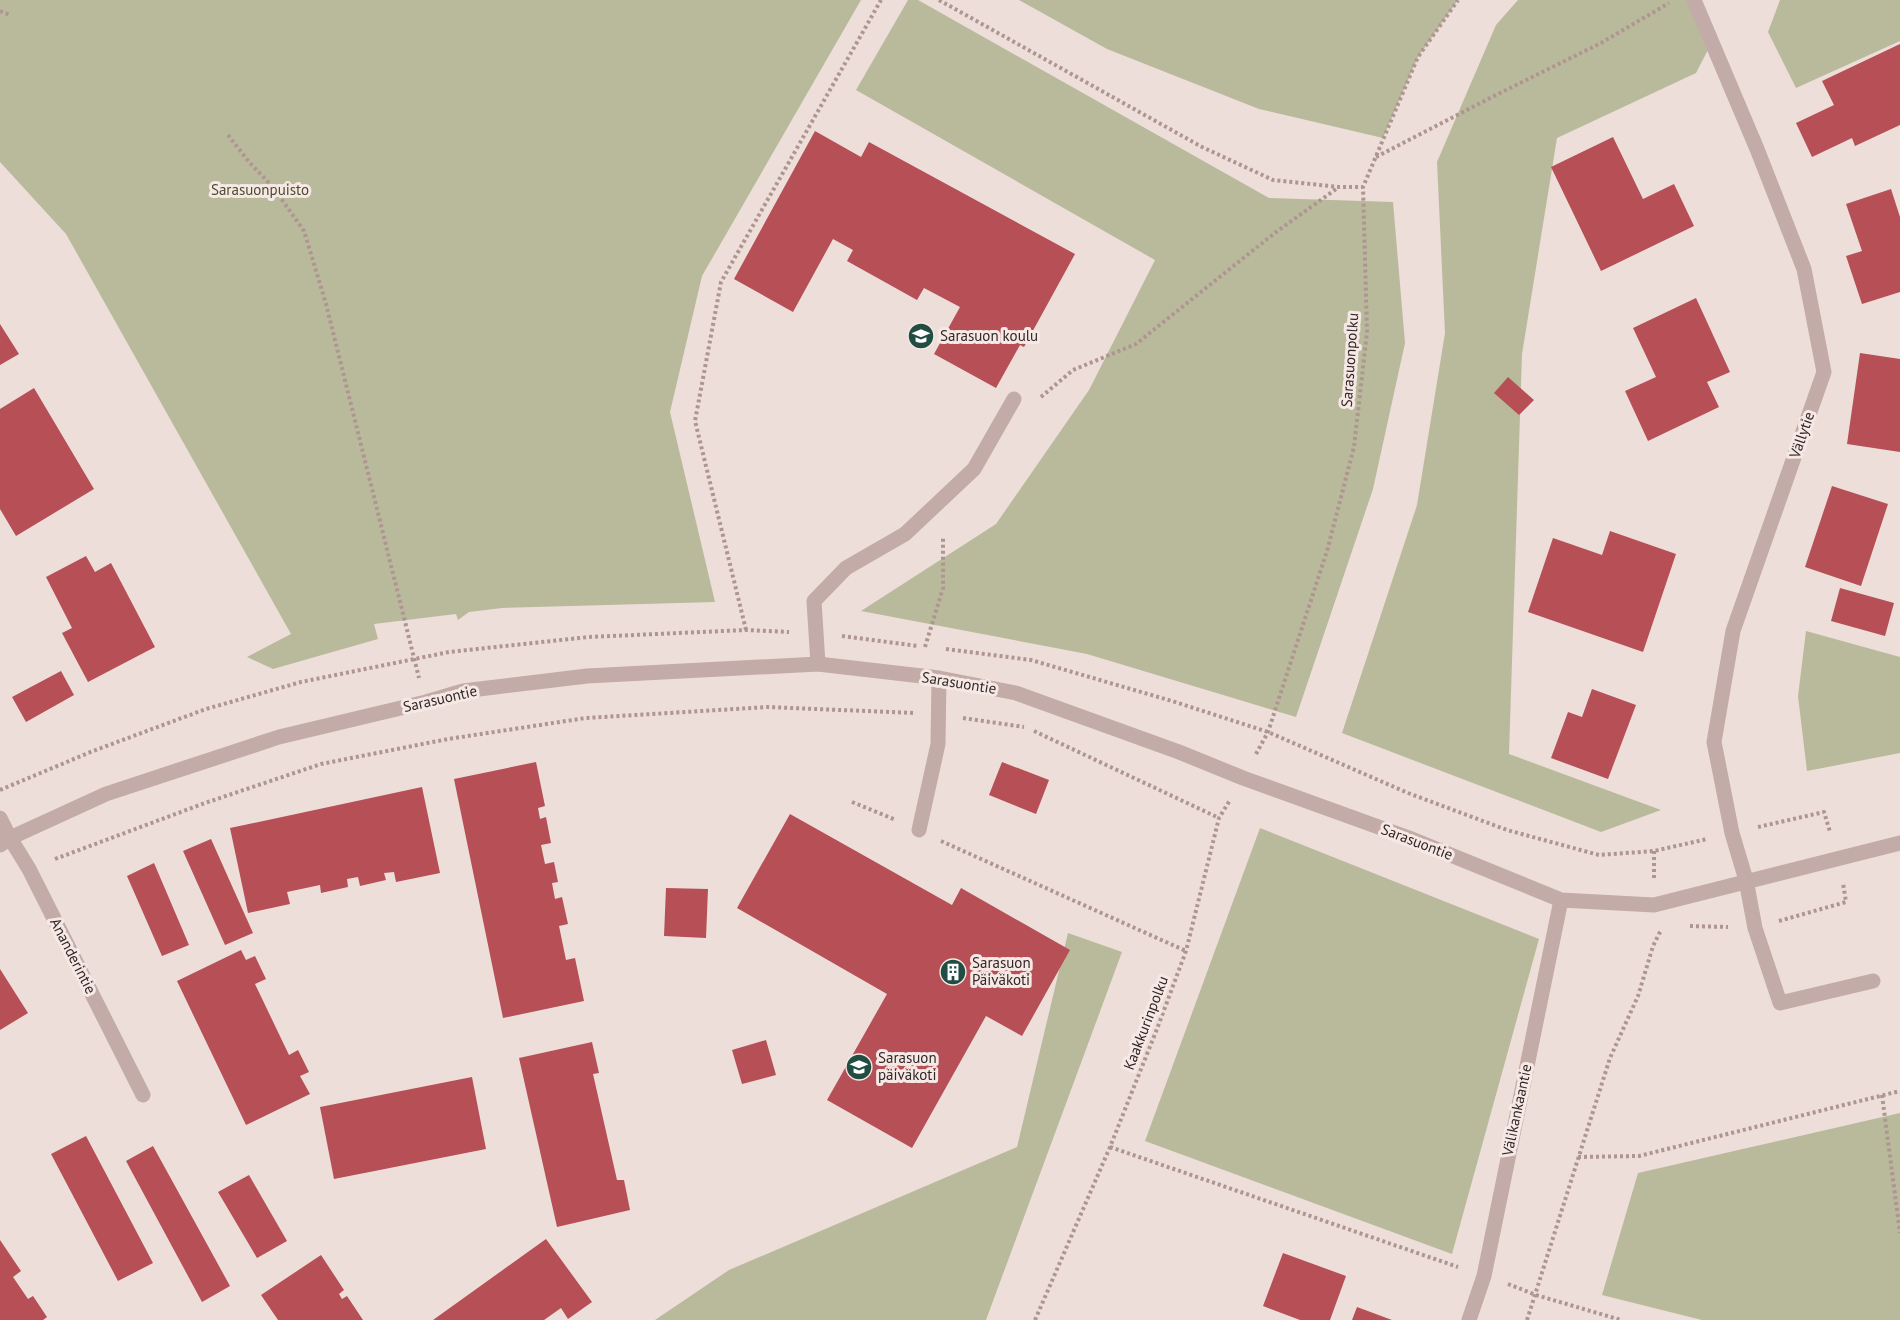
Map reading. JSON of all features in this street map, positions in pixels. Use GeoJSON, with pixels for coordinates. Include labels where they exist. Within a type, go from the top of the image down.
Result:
{"type":"FeatureCollection","features":[{"type":"Feature","properties":{"kind":"street","name":"Vällytie"},"geometry":{"type":"LineString","coordinates":[[1694,0],[1757,149],[1804,269],[1824,372],[1733,631],[1714,742],[1732,833],[1746,880],[1755,928],[1780,1003],[1873,981]]}},
{"type":"Feature","properties":{"kind":"street"},"geometry":{"type":"LineString","coordinates":[[818,664],[814,601],[846,568],[905,534],[974,469],[1014,399]]}},
{"type":"Feature","properties":{"kind":"street","name":"Sarasuontie"},"geometry":{"type":"LineString","coordinates":[[5,842],[117,790],[279,737],[463,691],[587,676],[818,664],[939,678],[1016,693],[1408,838],[1561,900],[1654,905],[1900,843]]}},
{"type":"Feature","properties":{"kind":"street"},"geometry":{"type":"LineString","coordinates":[[919,830],[939,744],[939,678]]}},
{"type":"Feature","properties":{"kind":"street","name":"Ananderintie"},"geometry":{"type":"LineString","coordinates":[[0,818],[5,842],[29,869],[143,1095]]}},
{"type":"Feature","properties":{"kind":"street","name":"Välikankaantie"},"geometry":{"type":"LineString","coordinates":[[1469,1320],[1484,1276],[1561,900]]}},
{"type":"Feature","properties":{"kind":"path"},"geometry":{"type":"LineString","coordinates":[[746,630],[695,421],[721,282],[881,0]]}},
{"type":"Feature","properties":{"kind":"path"},"geometry":{"type":"LineString","coordinates":[[939,0],[1202,147],[1273,180],[1339,187],[1363,186]]}},
{"type":"Feature","properties":{"kind":"path","name":"Sarasuonpolku"},"geometry":{"type":"LineString","coordinates":[[1268,732],[1327,551],[1354,447],[1367,332],[1363,186],[1418,57],[1458,0]]}},
{"type":"Feature","properties":{"kind":"path"},"geometry":{"type":"LineString","coordinates":[[1376,157],[1601,43],[1674,0]]}},
{"type":"Feature","properties":{"kind":"path"},"geometry":{"type":"LineString","coordinates":[[0,11],[10,15]]}},
{"type":"Feature","properties":{"kind":"path"},"geometry":{"type":"LineString","coordinates":[[228,135],[273,187],[304,231],[326,304],[413,659],[426,702]]}},
{"type":"Feature","properties":{"kind":"path"},"geometry":{"type":"LineString","coordinates":[[1040,398],[1072,370],[1136,345],[1276,232],[1339,187]]}},
{"type":"Feature","properties":{"kind":"path"},"geometry":{"type":"LineString","coordinates":[[925,647],[943,588],[943,498]]}},
{"type":"Feature","properties":{"kind":"path"},"geometry":{"type":"LineString","coordinates":[[29,869],[205,803],[321,764],[448,739],[586,718],[768,707],[940,714],[1027,727],[1219,818]]}},
{"type":"Feature","properties":{"kind":"path"},"geometry":{"type":"LineString","coordinates":[[1268,732],[1407,793],[1507,830],[1599,855],[1654,851],[1732,833]]}},
{"type":"Feature","properties":{"kind":"path","name":"Kaakkurinpolku"},"geometry":{"type":"LineString","coordinates":[[1035,1320],[1110,1147],[1186,951],[1219,818],[1268,732]]}},
{"type":"Feature","properties":{"kind":"path"},"geometry":{"type":"LineString","coordinates":[[852,802],[1186,951]]}},
{"type":"Feature","properties":{"kind":"path"},"geometry":{"type":"LineString","coordinates":[[1527,1320],[1610,1058],[1638,996],[1653,946],[1664,925],[1654,905],[1654,851]]}},
{"type":"Feature","properties":{"kind":"path"},"geometry":{"type":"LineString","coordinates":[[1578,1157],[1639,1156],[1900,1091]]}},
{"type":"Feature","properties":{"kind":"path"},"geometry":{"type":"LineString","coordinates":[[1882,1095],[1900,1233]]}},
{"type":"Feature","properties":{"kind":"path"},"geometry":{"type":"LineString","coordinates":[[1110,1147],[1536,1295],[1621,1320]]}},
{"type":"Feature","properties":{"kind":"green space","name":"Sarasuonpuisto"},"geometry":{"type":"Polygon","coordinates":[[[0,0],[861,0],[702,276],[670,412],[715,602],[502,608],[469,612],[458,620],[456,614],[374,624],[378,639],[273,669],[247,657],[291,634],[66,234],[0,162],[0,0]]]}},
{"type":"Feature","properties":{"kind":"green space"},"geometry":{"type":"Polygon","coordinates":[[[908,0],[918,0],[1269,198],[1393,202],[1405,343],[1373,489],[1296,717],[1087,654],[861,611],[996,524],[1089,390],[1155,260],[856,90],[908,0]]]}},
{"type":"Feature","properties":{"kind":"green space"},"geometry":{"type":"Polygon","coordinates":[[[1019,0],[1458,0],[1418,57],[1383,138],[1259,109],[1107,49],[1019,0]]]}},
{"type":"Feature","properties":{"kind":"green space"},"geometry":{"type":"Polygon","coordinates":[[[1518,0],[1694,0],[1713,40],[1696,73],[1557,138],[1522,354],[1509,754],[1661,810],[1601,832],[1342,733],[1417,505],[1445,333],[1437,162],[1496,25],[1518,0]]]}},
{"type":"Feature","properties":{"kind":"green space"},"geometry":{"type":"Polygon","coordinates":[[[1780,0],[1900,0],[1900,41],[1796,88],[1768,32],[1780,0]]]}},
{"type":"Feature","properties":{"kind":"green space"},"geometry":{"type":"Polygon","coordinates":[[[1806,631],[1900,657],[1900,753],[1807,771],[1798,696],[1806,631]]]}},
{"type":"Feature","properties":{"kind":"green space"},"geometry":{"type":"Polygon","coordinates":[[[1260,828],[1539,939],[1452,1254],[1145,1141],[1260,828]]]}},
{"type":"Feature","properties":{"kind":"green space"},"geometry":{"type":"Polygon","coordinates":[[[1068,933],[1122,952],[986,1320],[655,1320],[729,1270],[1017,1147],[1068,933]]]}},
{"type":"Feature","properties":{"kind":"green space"},"geometry":{"type":"Polygon","coordinates":[[[1900,1113],[1900,1320],[1702,1320],[1602,1295],[1638,1173],[1900,1113]]]}},
{"type":"Feature","properties":{"kind":"building"},"geometry":{"type":"Polygon","coordinates":[[[1900,44],[1900,125],[1855,146],[1852,138],[1812,157],[1796,123],[1834,105],[1822,81],[1900,44]]]}},
{"type":"Feature","properties":{"kind":"building"},"geometry":{"type":"Polygon","coordinates":[[[815,131],[861,157],[869,142],[1075,254],[1024,347],[1020,345],[996,388],[934,354],[960,307],[924,288],[917,300],[847,261],[853,250],[833,239],[793,312],[734,279],[815,131]]]}},
{"type":"Feature","properties":{"kind":"building"},"geometry":{"type":"Polygon","coordinates":[[[1613,137],[1643,199],[1674,184],[1694,226],[1601,271],[1551,167],[1613,137]]]}},
{"type":"Feature","properties":{"kind":"building"},"geometry":{"type":"Polygon","coordinates":[[[1891,189],[1900,217],[1900,292],[1862,304],[1846,256],[1862,251],[1846,204],[1891,189]]]}},
{"type":"Feature","properties":{"kind":"building"},"geometry":{"type":"Polygon","coordinates":[[[1696,298],[1730,372],[1707,382],[1719,407],[1648,441],[1625,391],[1656,377],[1633,328],[1696,298]]]}},
{"type":"Feature","properties":{"kind":"building"},"geometry":{"type":"Polygon","coordinates":[[[0,324],[19,354],[0,365],[0,324]]]}},
{"type":"Feature","properties":{"kind":"building"},"geometry":{"type":"Polygon","coordinates":[[[1860,353],[1900,359],[1900,452],[1847,444],[1860,353]]]}},
{"type":"Feature","properties":{"kind":"building"},"geometry":{"type":"Polygon","coordinates":[[[1508,377],[1534,400],[1519,415],[1494,393],[1508,377]]]}},
{"type":"Feature","properties":{"kind":"building"},"geometry":{"type":"Polygon","coordinates":[[[34,388],[94,489],[16,536],[0,509],[0,409],[34,388]]]}},
{"type":"Feature","properties":{"kind":"building"},"geometry":{"type":"Polygon","coordinates":[[[1832,486],[1888,504],[1861,586],[1805,567],[1832,486]]]}},
{"type":"Feature","properties":{"kind":"building"},"geometry":{"type":"Polygon","coordinates":[[[1610,531],[1676,554],[1643,652],[1528,612],[1553,538],[1602,555],[1610,531]]]}},
{"type":"Feature","properties":{"kind":"building"},"geometry":{"type":"Polygon","coordinates":[[[86,556],[95,572],[111,563],[155,647],[88,682],[62,633],[72,628],[46,577],[86,556]]]}},
{"type":"Feature","properties":{"kind":"building"},"geometry":{"type":"Polygon","coordinates":[[[1840,588],[1894,603],[1885,636],[1831,621],[1840,588]]]}},
{"type":"Feature","properties":{"kind":"building"},"geometry":{"type":"Polygon","coordinates":[[[61,671],[74,695],[26,722],[12,697],[61,671]]]}},
{"type":"Feature","properties":{"kind":"building"},"geometry":{"type":"Polygon","coordinates":[[[1592,689],[1636,705],[1608,779],[1551,758],[1568,712],[1582,717],[1592,689]]]}},
{"type":"Feature","properties":{"kind":"building"},"geometry":{"type":"Polygon","coordinates":[[[536,762],[545,806],[538,808],[540,819],[546,817],[551,843],[541,845],[545,864],[554,862],[558,882],[552,883],[555,899],[562,897],[568,924],[559,926],[566,960],[575,958],[584,1001],[503,1018],[454,779],[536,762]]]}},
{"type":"Feature","properties":{"kind":"building"},"geometry":{"type":"Polygon","coordinates":[[[1002,762],[1049,780],[1036,814],[989,795],[1002,762]]]}},
{"type":"Feature","properties":{"kind":"building"},"geometry":{"type":"Polygon","coordinates":[[[422,787],[440,873],[396,882],[394,872],[384,873],[386,880],[360,886],[358,877],[347,879],[348,887],[321,893],[320,885],[287,892],[290,904],[248,913],[230,828],[422,787]]]}},
{"type":"Feature","properties":{"kind":"building","name":"Sarasuon Päiväkoti"},"geometry":{"type":"Polygon","coordinates":[[[790,814],[952,905],[961,888],[1070,950],[1022,1036],[986,1016],[912,1148],[827,1100],[887,994],[737,908],[790,814]]]}},
{"type":"Feature","properties":{"kind":"building"},"geometry":{"type":"Polygon","coordinates":[[[211,839],[253,933],[225,945],[183,851],[211,839]]]}},
{"type":"Feature","properties":{"kind":"building"},"geometry":{"type":"Polygon","coordinates":[[[154,863],[189,945],[162,956],[127,876],[154,863]]]}},
{"type":"Feature","properties":{"kind":"building"},"geometry":{"type":"Polygon","coordinates":[[[666,888],[708,889],[706,938],[664,936],[666,888]]]}},
{"type":"Feature","properties":{"kind":"building"},"geometry":{"type":"Polygon","coordinates":[[[241,950],[246,960],[255,956],[266,979],[255,984],[289,1055],[298,1050],[309,1072],[300,1076],[310,1094],[246,1125],[177,981],[241,950]]]}},
{"type":"Feature","properties":{"kind":"building"},"geometry":{"type":"Polygon","coordinates":[[[0,969],[28,1013],[0,1030],[0,969]]]}},
{"type":"Feature","properties":{"kind":"building"},"geometry":{"type":"Polygon","coordinates":[[[766,1040],[776,1075],[742,1084],[732,1050],[766,1040]]]}},
{"type":"Feature","properties":{"kind":"building"},"geometry":{"type":"Polygon","coordinates":[[[592,1042],[599,1073],[593,1074],[617,1180],[624,1180],[630,1210],[557,1227],[519,1058],[592,1042]]]}},
{"type":"Feature","properties":{"kind":"building"},"geometry":{"type":"Polygon","coordinates":[[[472,1077],[486,1149],[334,1179],[320,1107],[472,1077]]]}},
{"type":"Feature","properties":{"kind":"building"},"geometry":{"type":"Polygon","coordinates":[[[86,1136],[153,1263],[118,1281],[51,1154],[86,1136]]]}},
{"type":"Feature","properties":{"kind":"building"},"geometry":{"type":"Polygon","coordinates":[[[153,1146],[230,1286],[202,1302],[126,1161],[153,1146]]]}},
{"type":"Feature","properties":{"kind":"building"},"geometry":{"type":"Polygon","coordinates":[[[249,1175],[287,1241],[257,1258],[218,1192],[249,1175]]]}},
{"type":"Feature","properties":{"kind":"building"},"geometry":{"type":"Polygon","coordinates":[[[546,1239],[592,1302],[568,1319],[561,1308],[544,1320],[433,1320],[546,1239]]]}},
{"type":"Feature","properties":{"kind":"building"},"geometry":{"type":"Polygon","coordinates":[[[0,1240],[21,1271],[13,1277],[28,1299],[33,1296],[47,1317],[43,1320],[0,1320],[0,1240]]]}},
{"type":"Feature","properties":{"kind":"building"},"geometry":{"type":"Polygon","coordinates":[[[1283,1253],[1346,1276],[1330,1320],[1300,1320],[1263,1306],[1283,1253]]]}},
{"type":"Feature","properties":{"kind":"building"},"geometry":{"type":"Polygon","coordinates":[[[321,1255],[344,1290],[339,1294],[342,1299],[347,1296],[363,1320],[278,1320],[261,1295],[321,1255]]]}},
{"type":"Feature","properties":{"kind":"building"},"geometry":{"type":"Polygon","coordinates":[[[1357,1307],[1392,1320],[1352,1320],[1357,1307]]]}},
{"type":"Feature","properties":{"kind":"place","name":"Sarasuon koulu"},"geometry":{"type":"Point","coordinates":[921,336]}},
{"type":"Feature","properties":{"kind":"place","name":"Sarasuon Päiväkoti"},"geometry":{"type":"Point","coordinates":[953,972]}},
{"type":"Feature","properties":{"kind":"place","name":"Sarasuon päiväkoti"},"geometry":{"type":"Point","coordinates":[859,1067]}}]}
